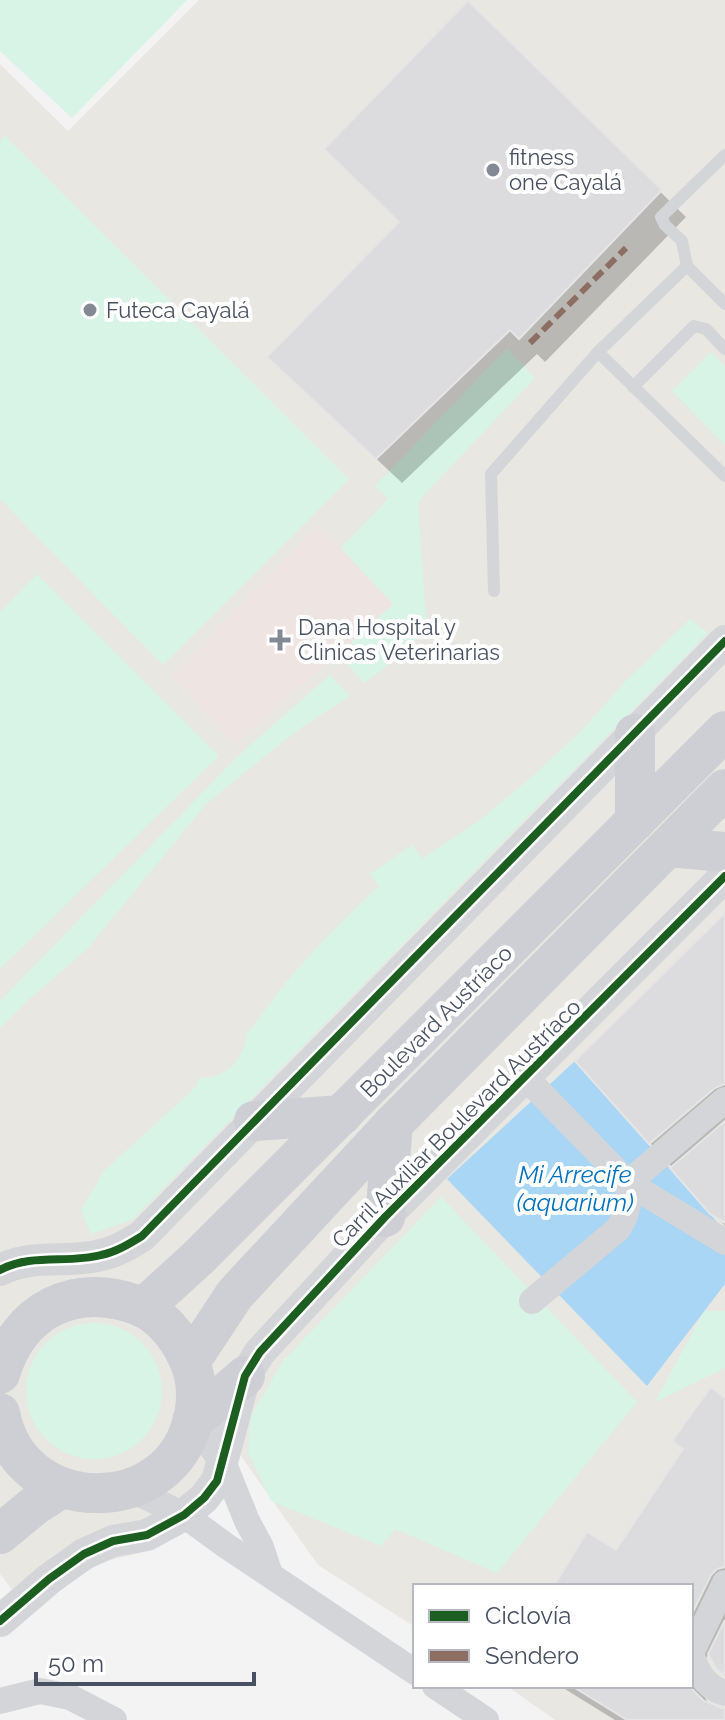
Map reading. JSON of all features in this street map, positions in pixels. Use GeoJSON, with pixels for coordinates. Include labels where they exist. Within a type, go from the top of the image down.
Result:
{"type":"FeatureCollection","features":[{"type":"Feature","properties":{"kind":"main road","name":"Boulevard Austríaco"},"geometry":{"type":"LineString","coordinates":[[143,1308],[198,1258],[725,731]]}},
{"type":"Feature","properties":{"kind":"main road"},"geometry":{"type":"LineString","coordinates":[[635,734],[635,821]]}},
{"type":"Feature","properties":{"kind":"main road","name":"Boulevard Austríaco"},"geometry":{"type":"LineString","coordinates":[[190,1362],[235,1294],[393,1124],[725,789]]}},
{"type":"Feature","properties":{"kind":"main road"},"geometry":{"type":"LineString","coordinates":[[668,847],[725,852]]}},
{"type":"Feature","properties":{"kind":"main road"},"geometry":{"type":"LineString","coordinates":[[254,1121],[342,1115]]}},
{"type":"Feature","properties":{"kind":"main road"},"geometry":{"type":"LineString","coordinates":[[385,1217],[393,1124]]}},
{"type":"Feature","properties":{"kind":"main road"},"geometry":{"type":"LineString","coordinates":[[0,1374],[18,1334],[19,1314],[90,1296],[118,1298],[143,1308],[163,1322],[179,1340],[190,1362],[196,1404],[183,1444],[171,1462],[154,1477],[130,1489],[110,1494],[86,1494],[62,1488],[42,1478],[25,1463],[1,1422]]}},
{"type":"Feature","properties":{"kind":"main road"},"geometry":{"type":"LineString","coordinates":[[192,1422],[245,1376]]}},
{"type":"Feature","properties":{"kind":"main road"},"geometry":{"type":"LineString","coordinates":[[0,1534],[62,1488]]}},
{"type":"Feature","properties":{"kind":"street"},"geometry":{"type":"LineString","coordinates":[[0,1270],[24,1260],[99,1256],[122,1248],[142,1236],[725,641]]}},
{"type":"Feature","properties":{"kind":"street","name":"Carril Auxiliar Boulevard Austríaco"},"geometry":{"type":"LineString","coordinates":[[0,1621],[84,1554],[113,1541],[147,1535],[184,1515],[204,1498],[217,1481],[224,1464],[245,1376],[260,1352],[385,1217],[725,876]]}},
{"type":"Feature","properties":{"kind":"street"},"geometry":{"type":"LineString","coordinates":[[526,1078],[628,1183],[725,1242]]}},
{"type":"Feature","properties":{"kind":"street"},"geometry":{"type":"LineString","coordinates":[[628,1183],[725,1100]]}},
{"type":"Feature","properties":{"kind":"street"},"geometry":{"type":"LineString","coordinates":[[532,1301],[618,1229],[626,1218],[630,1201],[628,1183]]}},
{"type":"Feature","properties":{"kind":"street"},"geometry":{"type":"LineString","coordinates":[[192,1422],[224,1464],[270,1574]]}},
{"type":"Feature","properties":{"kind":"street"},"geometry":{"type":"LineString","coordinates":[[130,1489],[184,1515],[413,1671]]}},
{"type":"Feature","properties":{"kind":"street"},"geometry":{"type":"LineString","coordinates":[[693,1649],[725,1583]]}},
{"type":"Feature","properties":{"kind":"street"},"geometry":{"type":"LineString","coordinates":[[693,1658],[706,1683],[725,1693]]}},
{"type":"Feature","properties":{"kind":"street"},"geometry":{"type":"LineString","coordinates":[[438,1688],[486,1720]]}},
{"type":"Feature","properties":{"kind":"street"},"geometry":{"type":"LineString","coordinates":[[0,1701],[40,1691],[70,1697],[114,1720]]}},
{"type":"Feature","properties":{"kind":"lane"},"geometry":{"type":"LineString","coordinates":[[725,155],[661,217],[682,241],[687,266],[725,304]]}},
{"type":"Feature","properties":{"kind":"lane"},"geometry":{"type":"LineString","coordinates":[[494,591],[491,474],[598,352],[687,266]]}},
{"type":"Feature","properties":{"kind":"lane"},"geometry":{"type":"LineString","coordinates":[[633,387],[694,326],[706,329],[725,349]]}},
{"type":"Feature","properties":{"kind":"lane"},"geometry":{"type":"LineString","coordinates":[[598,352],[725,476]]}},
{"type":"Feature","properties":{"kind":"shaded area"},"geometry":{"type":"Polygon","coordinates":[[[199,0],[725,0],[725,1720],[555,1720],[510,1688],[693,1688],[693,1584],[413,1584],[413,1626],[318,1565],[236,1449],[198,1513],[141,1553],[88,1565],[17,1596],[0,1574],[0,64],[68,131],[199,0]]]}},
{"type":"Feature","properties":{"kind":"shaded area","name":"Dana Hospital y Clinicas Veterinarias"},"geometry":{"type":"Polygon","coordinates":[[[318,525],[393,604],[235,745],[171,676],[318,525]]]}},
{"type":"Feature","properties":{"kind":"green space"},"geometry":{"type":"Polygon","coordinates":[[[0,0],[187,0],[72,118],[0,51],[0,0]]]}},
{"type":"Feature","properties":{"kind":"green space","name":"Futeca Cayalá"},"geometry":{"type":"Polygon","coordinates":[[[5,136],[349,479],[163,665],[0,499],[0,141],[5,136]]]}},
{"type":"Feature","properties":{"kind":"green space"},"geometry":{"type":"Polygon","coordinates":[[[507,348],[535,378],[418,505],[427,630],[364,683],[347,664],[351,643],[393,604],[341,548],[388,499],[375,486],[507,348]]]}},
{"type":"Feature","properties":{"kind":"green space"},"geometry":{"type":"Polygon","coordinates":[[[711,352],[725,366],[725,445],[672,391],[711,352]]]}},
{"type":"Feature","properties":{"kind":"green space"},"geometry":{"type":"Polygon","coordinates":[[[37,574],[219,756],[0,969],[0,612],[37,574]]]}},
{"type":"Feature","properties":{"kind":"green space"},"geometry":{"type":"Polygon","coordinates":[[[690,619],[708,633],[132,1220],[91,1234],[81,1210],[104,1171],[196,1087],[199,1078],[217,1075],[238,1060],[246,1034],[288,980],[379,886],[370,874],[412,845],[422,859],[480,820],[580,732],[625,682],[690,619]]]}},
{"type":"Feature","properties":{"kind":"green space"},"geometry":{"type":"Polygon","coordinates":[[[330,675],[350,696],[299,729],[208,802],[88,948],[0,1028],[0,1001],[239,755],[330,675]]]}},
{"type":"Feature","properties":{"kind":"green space"},"geometry":{"type":"Polygon","coordinates":[[[441,1197],[637,1402],[497,1573],[395,1529],[381,1546],[271,1501],[248,1452],[251,1416],[283,1361],[441,1197]]]}},
{"type":"Feature","properties":{"kind":"green space"},"geometry":{"type":"Polygon","coordinates":[[[704,1311],[725,1311],[725,1368],[655,1402],[704,1311]]]}},
{"type":"Feature","properties":{"kind":"green space"},"geometry":{"type":"Polygon","coordinates":[[[94,1323],[120,1328],[142,1343],[157,1365],[162,1391],[157,1417],[142,1439],[120,1454],[94,1459],[68,1454],[46,1439],[31,1417],[26,1391],[31,1365],[46,1343],[68,1328],[94,1323]]]}},
{"type":"Feature","properties":{"kind":"water","name":"Mi Arrecife (aquarium)"},"geometry":{"type":"Polygon","coordinates":[[[575,1061],[725,1231],[725,1284],[647,1386],[447,1179],[575,1061]]]}},
{"type":"Feature","properties":{"kind":"building","name":"fitness one Cayalá"},"geometry":{"type":"Polygon","coordinates":[[[468,1],[662,190],[519,339],[510,330],[376,459],[267,357],[399,222],[324,149],[468,1]]]}},
{"type":"Feature","properties":{"kind":"building"},"geometry":{"type":"Polygon","coordinates":[[[725,913],[725,1084],[715,1088],[649,1144],[575,1061],[725,913]]]}},
{"type":"Feature","properties":{"kind":"building"},"geometry":{"type":"Polygon","coordinates":[[[725,1121],[725,1223],[710,1214],[670,1168],[725,1121]]]}},
{"type":"Feature","properties":{"kind":"building"},"geometry":{"type":"Polygon","coordinates":[[[711,1387],[725,1398],[725,1567],[711,1575],[693,1612],[693,1584],[555,1584],[587,1532],[616,1550],[683,1449],[672,1441],[711,1387]]]}},
{"type":"Feature","properties":{"kind":"building"},"geometry":{"type":"Polygon","coordinates":[[[725,1620],[725,1676],[708,1654],[725,1620]]]}},
{"type":"Feature","properties":{"kind":"building"},"geometry":{"type":"Polygon","coordinates":[[[575,1688],[691,1688],[704,1701],[725,1709],[725,1720],[627,1720],[575,1688]]]}},
{"type":"Feature","properties":{"kind":"marked path"},"geometry":{"type":"LineString","coordinates":[[530,343],[626,248]]}},
{"type":"Feature","properties":{"kind":"cycle path"},"geometry":{"type":"LineString","coordinates":[[0,1270],[37,1260],[101,1255],[142,1236],[725,641]]}},
{"type":"Feature","properties":{"kind":"cycle path"},"geometry":{"type":"LineString","coordinates":[[0,1621],[84,1554],[113,1541],[147,1535],[184,1515],[204,1498],[217,1481],[245,1376],[260,1352],[385,1217],[725,876]]}},
{"type":"Feature","properties":{"kind":"place","name":"fitness one Cayalá"},"geometry":{"type":"Point","coordinates":[493,170]}},
{"type":"Feature","properties":{"kind":"place","name":"Futeca Cayalá"},"geometry":{"type":"Point","coordinates":[90,310]}},
{"type":"Feature","properties":{"kind":"place","name":"Dana Hospital y Clinicas Veterinarias"},"geometry":{"type":"Point","coordinates":[280,640]}}]}
